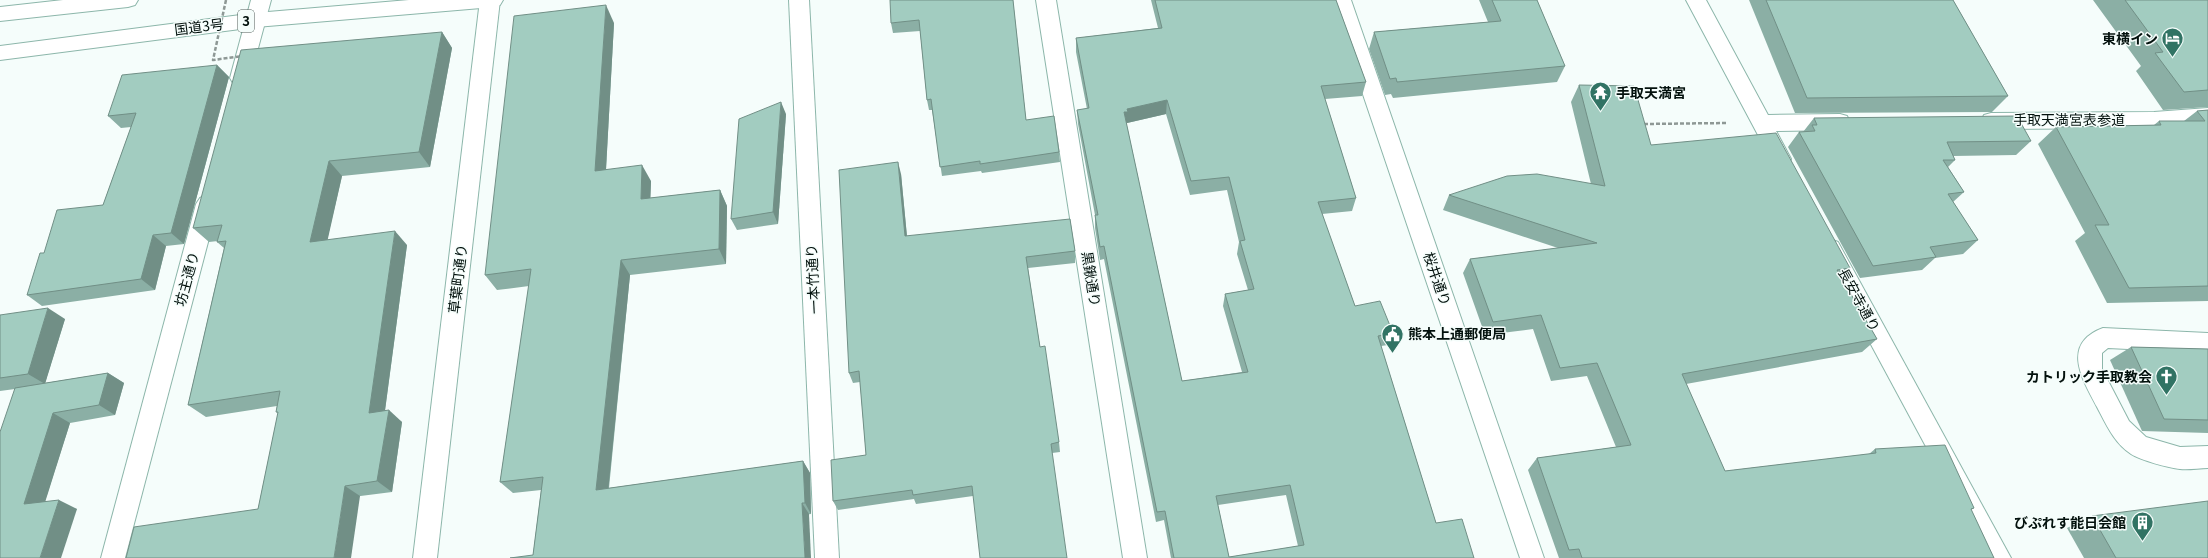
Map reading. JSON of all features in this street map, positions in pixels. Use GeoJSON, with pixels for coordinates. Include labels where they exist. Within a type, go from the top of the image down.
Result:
{"type":"FeatureCollection","features":[{"type":"Feature","properties":{"kind":"main road"},"geometry":{"type":"LineString","coordinates":[[0,14],[128,0]]}},
{"type":"Feature","properties":{"kind":"main road","name":"草葉町通り"},"geometry":{"type":"LineString","coordinates":[[425,558],[490,0]]}},
{"type":"Feature","properties":{"kind":"main road","name":"国道3号"},"geometry":{"type":"LineString","coordinates":[[0,53],[258,10],[494,0]]}},
{"type":"Feature","properties":{"kind":"main road","name":"一本竹通り"},"geometry":{"type":"LineString","coordinates":[[799,0],[828,558]]}},
{"type":"Feature","properties":{"kind":"main road","name":"黒鍬通り"},"geometry":{"type":"LineString","coordinates":[[1046,0],[1135,558]]}},
{"type":"Feature","properties":{"kind":"main road","name":"桜井通り"},"geometry":{"type":"LineString","coordinates":[[1341,0],[1532,558]]}},
{"type":"Feature","properties":{"kind":"main road"},"geometry":{"type":"LineString","coordinates":[[1696,0],[1792,178]]}},
{"type":"Feature","properties":{"kind":"main road"},"geometry":{"type":"LineString","coordinates":[[235,97],[258,10]]}},
{"type":"Feature","properties":{"kind":"main road","name":"手取天満宮表参道"},"geometry":{"type":"LineString","coordinates":[[1973,121],[2154,120],[2208,116]]}},
{"type":"Feature","properties":{"kind":"main road"},"geometry":{"type":"LineString","coordinates":[[1761,123],[1856,122]]}},
{"type":"Feature","properties":{"kind":"main road","name":"坊主通り"},"geometry":{"type":"LineString","coordinates":[[113,558],[213,181]]}},
{"type":"Feature","properties":{"kind":"main road","name":"長安寺通り"},"geometry":{"type":"LineString","coordinates":[[1822,233],[1999,558]]}},
{"type":"Feature","properties":{"kind":"main road"},"geometry":{"type":"LineString","coordinates":[[2208,343],[2174,340],[2103,338],[2091,349],[2090,370],[2121,429],[2139,446],[2180,458],[2208,457]]}},
{"type":"Feature","properties":{"kind":"path"},"geometry":{"type":"LineString","coordinates":[[226,0],[212,60],[248,56]]}},
{"type":"Feature","properties":{"kind":"path"},"geometry":{"type":"LineString","coordinates":[[1639,124],[1761,123]]}},
{"type":"Feature","properties":{"kind":"building"},"geometry":{"type":"Polygon","coordinates":[[[890,0],[1013,0],[1026,120],[1054,116],[1059,152],[980,164],[980,161],[940,167],[931,99],[927,100],[919,20],[891,23],[890,0]]]}},
{"type":"Feature","properties":{"kind":"building"},"geometry":{"type":"Polygon","coordinates":[[[1155,0],[1336,0],[1366,82],[1321,86],[1356,198],[1318,202],[1355,306],[1380,301],[1393,333],[1378,336],[1436,523],[1462,519],[1474,558],[1174,558],[1165,511],[1157,512],[1104,246],[1100,247],[1095,215],[1098,215],[1077,110],[1089,108],[1076,38],[1162,28],[1155,0]],[[1167,100],[1127,109],[1128,112],[1124,112],[1182,381],[1248,372],[1225,294],[1254,289],[1240,241],[1245,240],[1229,177],[1191,181],[1167,100]],[[1290,485],[1216,496],[1229,557],[1304,545],[1290,485]]]}},
{"type":"Feature","properties":{"kind":"building"},"geometry":{"type":"Polygon","coordinates":[[[1492,0],[1537,0],[1565,66],[1397,82],[1396,78],[1390,79],[1374,32],[1501,21],[1492,0]]]}},
{"type":"Feature","properties":{"kind":"building"},"geometry":{"type":"Polygon","coordinates":[[[1766,0],[1953,0],[2008,96],[1807,98],[1766,0]]]}},
{"type":"Feature","properties":{"kind":"building"},"geometry":{"type":"Polygon","coordinates":[[[2125,0],[2208,0],[2208,90],[2184,92],[2155,53],[2163,52],[2125,0]]]}},
{"type":"Feature","properties":{"kind":"building"},"geometry":{"type":"Polygon","coordinates":[[[606,5],[595,171],[642,165],[641,199],[720,190],[719,249],[621,260],[596,490],[803,461],[805,503],[802,503],[805,558],[510,558],[533,555],[543,477],[500,482],[531,269],[485,275],[514,16],[606,5]]]}},
{"type":"Feature","properties":{"kind":"building"},"geometry":{"type":"Polygon","coordinates":[[[442,32],[419,152],[329,161],[310,242],[395,231],[369,413],[389,410],[377,481],[345,486],[334,558],[126,558],[134,527],[258,509],[278,412],[276,412],[280,391],[188,405],[226,241],[217,242],[222,225],[193,228],[241,50],[442,32]]]}},
{"type":"Feature","properties":{"kind":"building"},"geometry":{"type":"Polygon","coordinates":[[[217,65],[171,233],[153,235],[141,279],[27,295],[40,253],[44,253],[57,210],[103,205],[136,113],[108,116],[122,75],[217,65]]]}},
{"type":"Feature","properties":{"kind":"building"},"geometry":{"type":"Polygon","coordinates":[[[1579,85],[1634,86],[1651,145],[1776,133],[1850,268],[1837,270],[1877,339],[1682,374],[1725,471],[1876,453],[1875,449],[1945,445],[1974,508],[1971,509],[1994,558],[1582,558],[1579,549],[1569,550],[1537,458],[1631,445],[1597,363],[1560,368],[1541,315],[1493,322],[1470,259],[1597,243],[1449,195],[1507,176],[1537,174],[1605,186],[1579,85]]]}},
{"type":"Feature","properties":{"kind":"building"},"geometry":{"type":"Polygon","coordinates":[[[781,102],[773,212],[731,219],[739,119],[781,102]]]}},
{"type":"Feature","properties":{"kind":"building"},"geometry":{"type":"Polygon","coordinates":[[[2208,110],[2208,286],[2129,288],[2095,225],[2109,225],[2056,127],[2161,125],[2159,121],[2205,121],[2197,111],[2208,110]]]}},
{"type":"Feature","properties":{"kind":"building"},"geometry":{"type":"Polygon","coordinates":[[[2017,116],[2031,141],[1947,142],[1955,160],[1943,160],[1964,192],[1948,194],[1978,240],[1930,247],[1936,257],[1873,266],[1799,132],[1815,131],[1812,125],[1817,125],[1814,118],[2017,116]]]}},
{"type":"Feature","properties":{"kind":"building"},"geometry":{"type":"Polygon","coordinates":[[[898,162],[905,236],[1070,219],[1075,251],[1026,257],[1040,347],[1045,346],[1059,442],[1051,444],[1067,558],[980,558],[972,486],[913,495],[912,490],[833,501],[831,460],[866,455],[859,371],[849,373],[839,170],[898,162]]]}},
{"type":"Feature","properties":{"kind":"building"},"geometry":{"type":"Polygon","coordinates":[[[48,308],[28,374],[0,378],[0,315],[48,308]]]}},
{"type":"Feature","properties":{"kind":"building"},"geometry":{"type":"Polygon","coordinates":[[[2131,347],[2208,349],[2208,420],[2164,419],[2131,347]]]}},
{"type":"Feature","properties":{"kind":"building"},"geometry":{"type":"Polygon","coordinates":[[[108,373],[99,405],[53,413],[24,504],[59,500],[40,558],[0,558],[0,432],[15,388],[108,373]]]}},
{"type":"Feature","properties":{"kind":"building","name":"びぷれす能日会館"},"geometry":{"type":"Polygon","coordinates":[[[2208,501],[2208,558],[2116,558],[2092,516],[2208,501]]]}},
{"type":"Feature","properties":{"kind":"place","name":"東横イン"},"geometry":{"type":"Point","coordinates":[2173,58]}},
{"type":"Feature","properties":{"kind":"place","name":"手取天満宮"},"geometry":{"type":"Point","coordinates":[1601,112]}},
{"type":"Feature","properties":{"kind":"place","name":"熊本上通郵便局"},"geometry":{"type":"Point","coordinates":[1392,354]}},
{"type":"Feature","properties":{"kind":"place","name":"カトリック手取教会"},"geometry":{"type":"Point","coordinates":[2167,396]}},
{"type":"Feature","properties":{"kind":"place","name":"びぷれす能日会館"},"geometry":{"type":"Point","coordinates":[2142,542]}}]}
